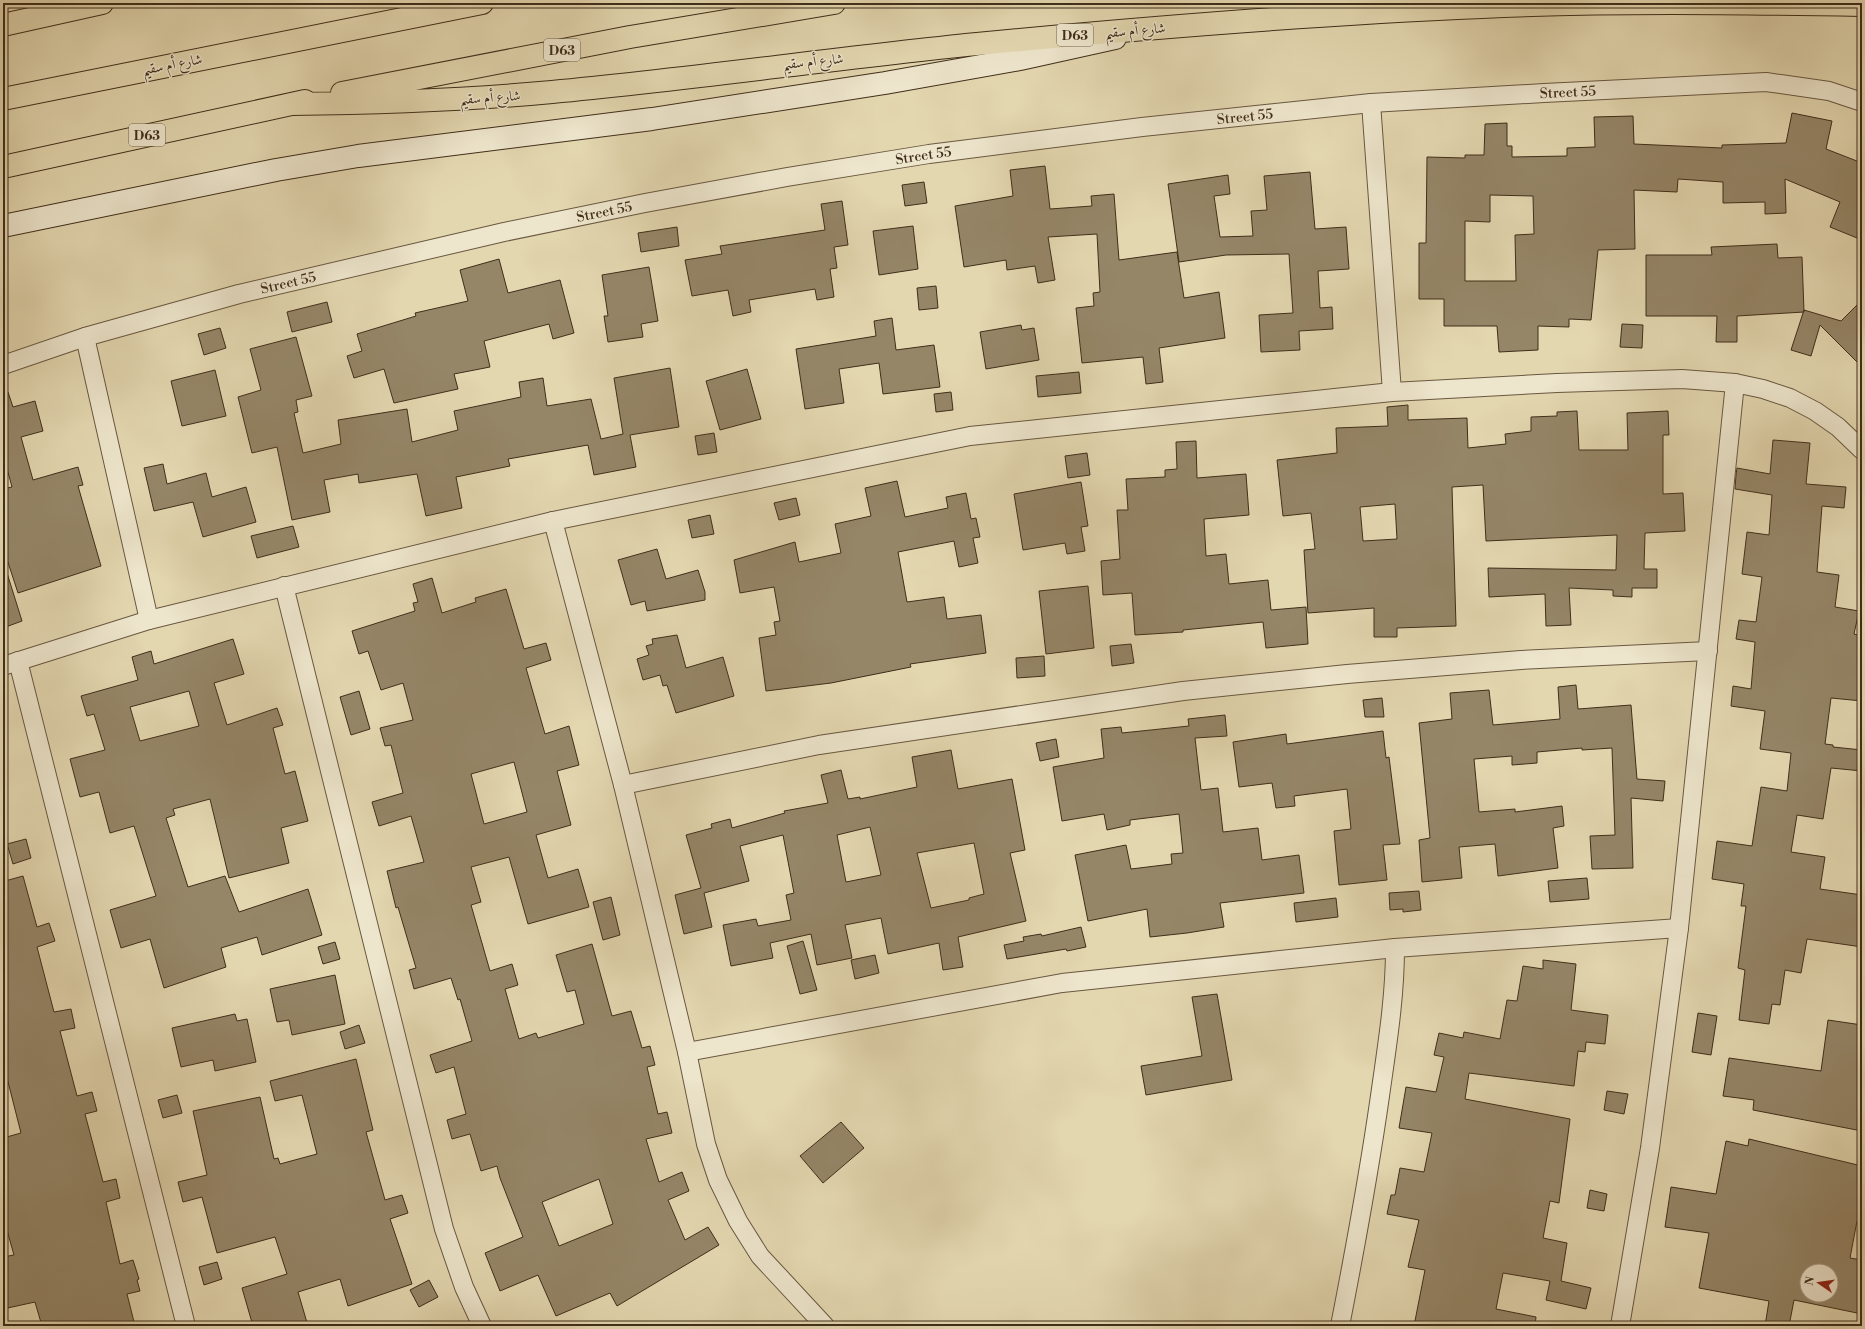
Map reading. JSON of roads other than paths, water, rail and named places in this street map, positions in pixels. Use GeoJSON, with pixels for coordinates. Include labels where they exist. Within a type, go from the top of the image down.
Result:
{"type":"FeatureCollection","features":[{"type":"Feature","properties":{"kind":"main road"},"geometry":{"type":"LineString","coordinates":[[3,25],[102,3]]}},
{"type":"Feature","properties":{"kind":"main road","name":"شارع أم سقيم"},"geometry":{"type":"LineString","coordinates":[[3,99],[482,3]]}},
{"type":"Feature","properties":{"kind":"main road","name":"شارع أم سقيم"},"geometry":{"type":"LineString","coordinates":[[3,167],[291,104],[452,71],[614,40],[834,3]]}},
{"type":"Feature","properties":{"kind":"main road","name":"شارع أم سقيم"},"geometry":{"type":"LineString","coordinates":[[291,104],[421,101],[551,92],[803,62],[975,44],[1154,28],[1332,15],[1485,7],[1635,4],[1862,5]]}},
{"type":"Feature","properties":{"kind":"main road"},"geometry":{"type":"LineString","coordinates":[[3,226],[276,170],[358,156],[652,119],[945,73],[1087,45],[1154,28]]}},
{"type":"Feature","properties":{"kind":"street","name":"Street 55"},"geometry":{"type":"LineString","coordinates":[[3,365],[85,337],[239,294],[504,232],[645,203],[779,178],[929,154],[1134,128],[1371,103],[1766,82],[1829,91],[1862,102]]}},
{"type":"Feature","properties":{"kind":"street"},"geometry":{"type":"LineString","coordinates":[[1371,103],[1392,392]]}},
{"type":"Feature","properties":{"kind":"street"},"geometry":{"type":"LineString","coordinates":[[85,337],[149,620]]}},
{"type":"Feature","properties":{"kind":"street"},"geometry":{"type":"LineString","coordinates":[[186,1326],[10,664],[149,620],[553,521],[970,436],[1392,392],[1557,383],[1682,379],[1735,383],[1763,389],[1790,398],[1815,411],[1838,427],[1862,450]]}},
{"type":"Feature","properties":{"kind":"street"},"geometry":{"type":"LineString","coordinates":[[1620,1326],[1650,1148],[1679,928],[1735,383]]}},
{"type":"Feature","properties":{"kind":"street"},"geometry":{"type":"LineString","coordinates":[[553,521],[623,785],[687,1052],[706,1144],[718,1180],[735,1214],[760,1256],[825,1326]]}},
{"type":"Feature","properties":{"kind":"street"},"geometry":{"type":"LineString","coordinates":[[284,586],[444,1229],[464,1287],[482,1326]]}},
{"type":"Feature","properties":{"kind":"street"},"geometry":{"type":"LineString","coordinates":[[623,785],[819,746],[1183,691],[1347,674],[1490,663],[1708,651]]}},
{"type":"Feature","properties":{"kind":"street"},"geometry":{"type":"LineString","coordinates":[[687,1052],[1062,983],[1395,948],[1679,928]]}},
{"type":"Feature","properties":{"kind":"street"},"geometry":{"type":"LineString","coordinates":[[1340,1326],[1366,1192],[1390,1027],[1394,988],[1395,948]]}}]}
